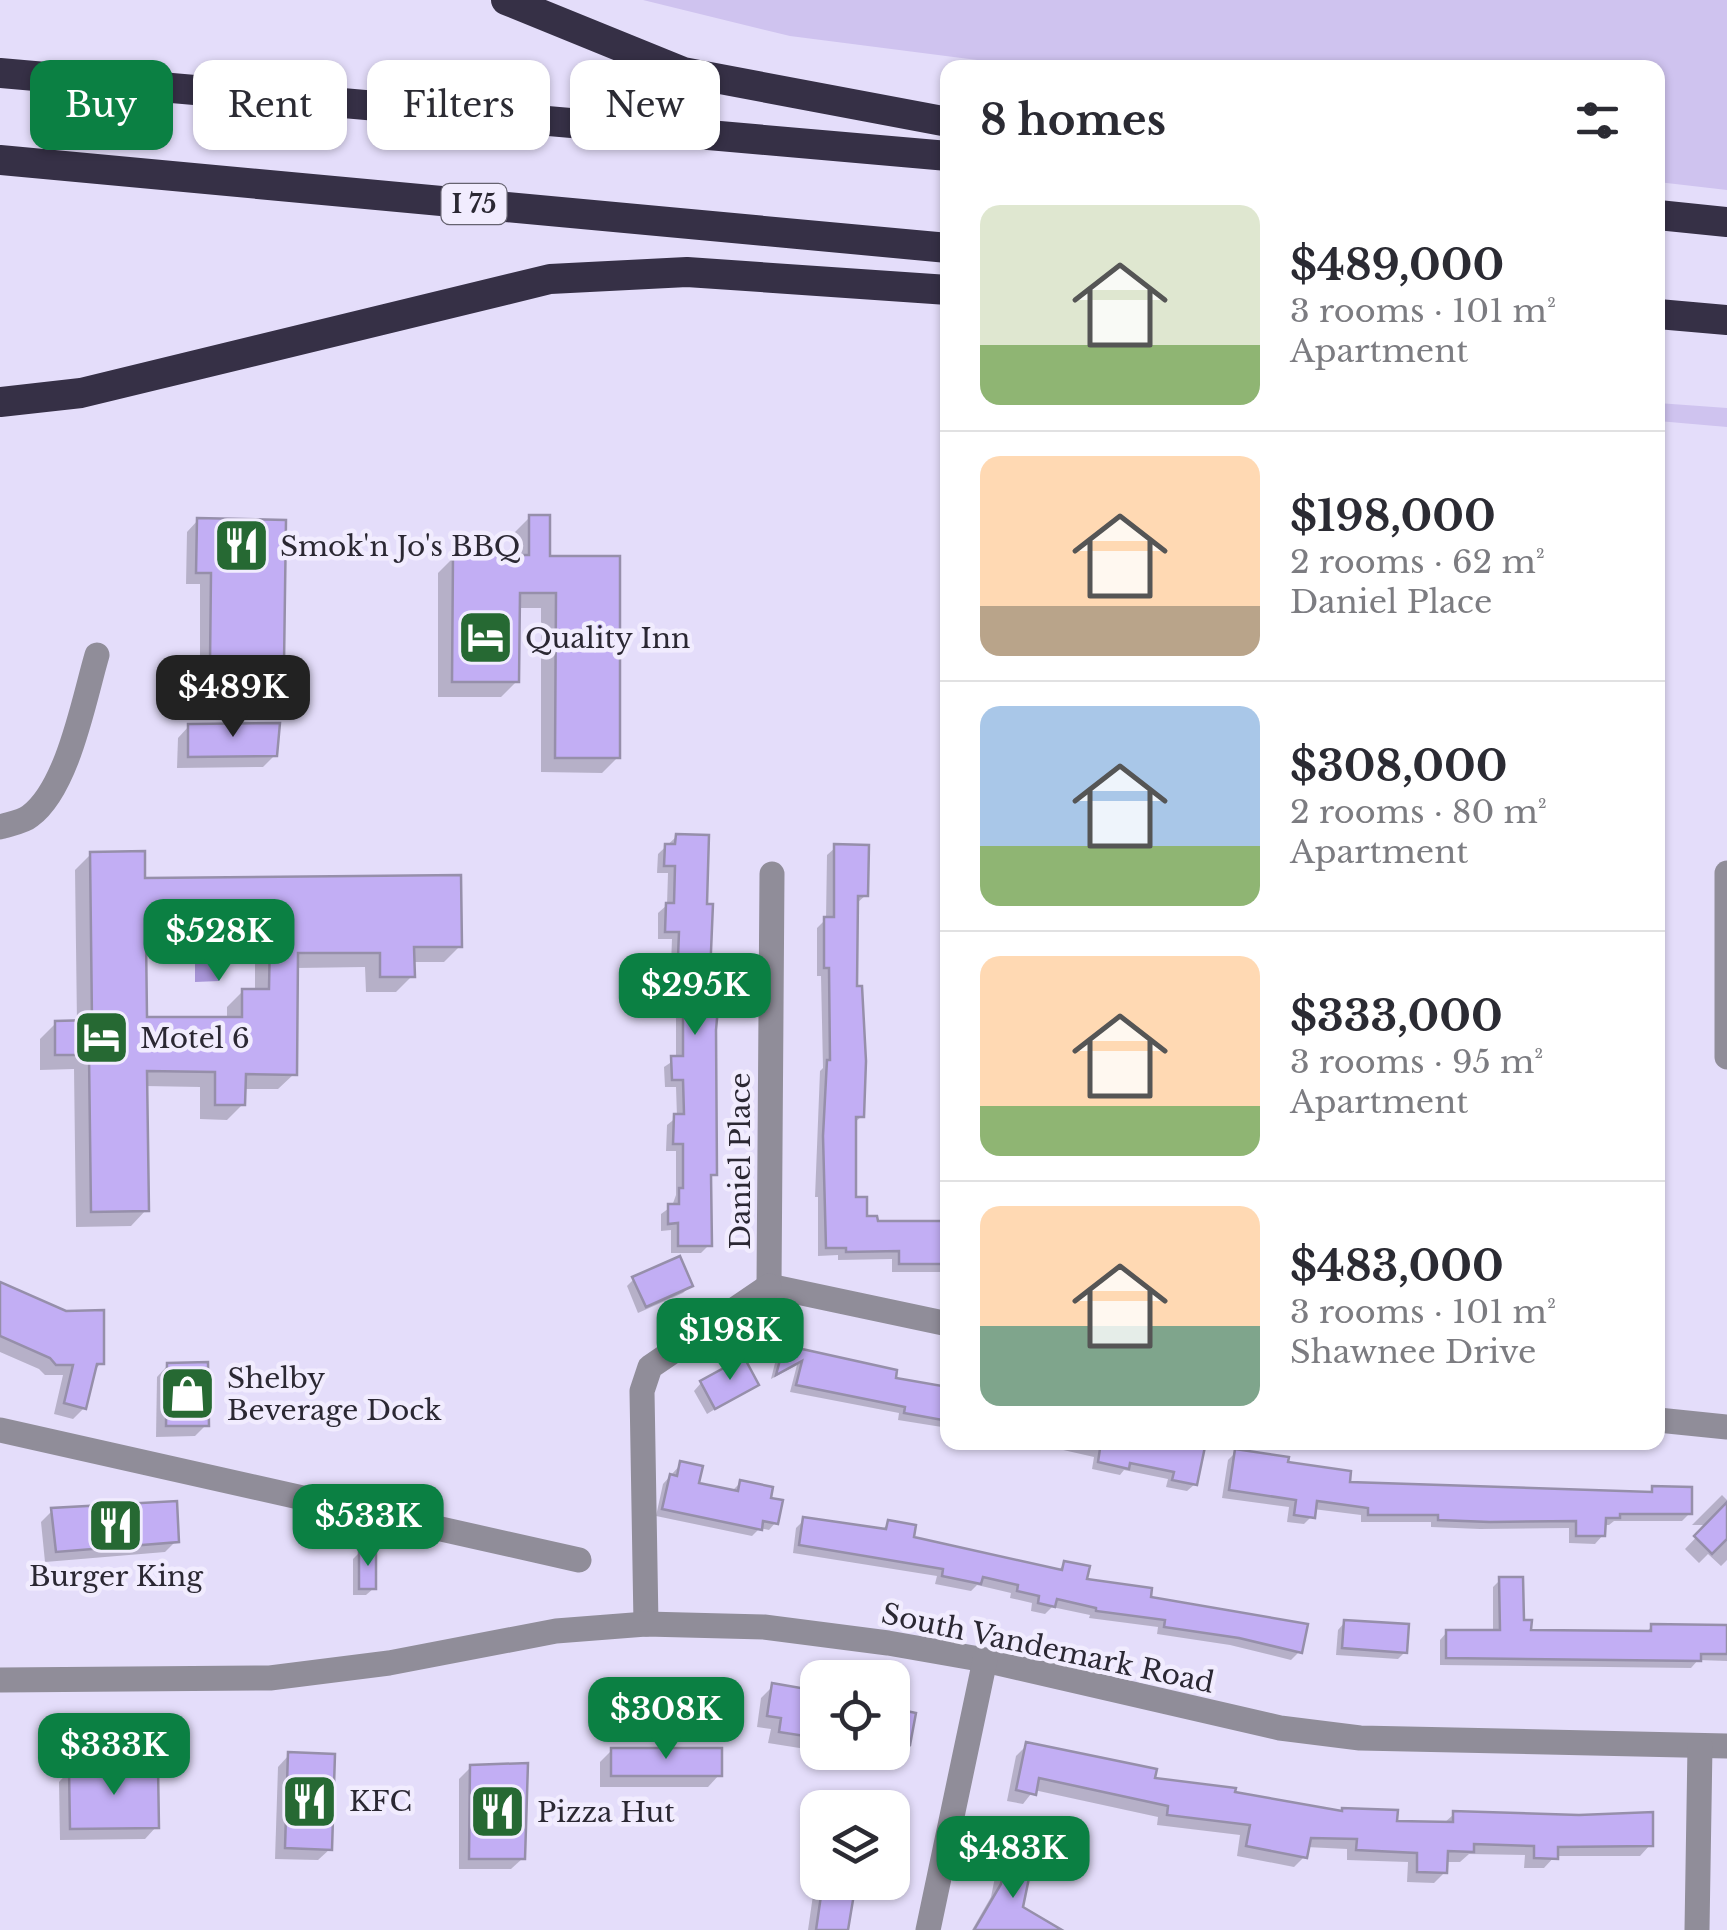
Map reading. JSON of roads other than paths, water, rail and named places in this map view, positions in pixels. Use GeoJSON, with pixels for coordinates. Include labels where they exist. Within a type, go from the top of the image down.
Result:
{"type":"FeatureCollection","features":[{"type":"Feature","properties":{"kind":"highway"},"geometry":{"type":"LineString","coordinates":[[506,0],[683,72],[940,120]]}},
{"type":"Feature","properties":{"kind":"highway"},"geometry":{"type":"LineString","coordinates":[[0,73],[940,155]]}},
{"type":"Feature","properties":{"kind":"highway","name":"I 75"},"geometry":{"type":"LineString","coordinates":[[0,160],[940,247]]}},
{"type":"Feature","properties":{"kind":"highway"},"geometry":{"type":"LineString","coordinates":[[1665,216],[1727,222]]}},
{"type":"Feature","properties":{"kind":"highway"},"geometry":{"type":"LineString","coordinates":[[0,402],[81,393],[550,279],[687,272],[940,289]]}},
{"type":"Feature","properties":{"kind":"highway"},"geometry":{"type":"LineString","coordinates":[[1665,315],[1727,320]]}},
{"type":"Feature","properties":{"kind":"street"},"geometry":{"type":"LineString","coordinates":[[0,828],[30,816],[56,784],[97,655]]}},
{"type":"Feature","properties":{"kind":"street"},"geometry":{"type":"LineString","coordinates":[[1727,873],[1727,1057]]}},
{"type":"Feature","properties":{"kind":"street","name":"Daniel Place"},"geometry":{"type":"LineString","coordinates":[[646,1624],[642,1391],[650,1368],[769,1286],[772,874]]}},
{"type":"Feature","properties":{"kind":"street"},"geometry":{"type":"LineString","coordinates":[[769,1286],[940,1322]]}},
{"type":"Feature","properties":{"kind":"street"},"geometry":{"type":"LineString","coordinates":[[1665,1421],[1727,1427]]}},
{"type":"Feature","properties":{"kind":"street"},"geometry":{"type":"LineString","coordinates":[[0,1430],[579,1560]]}},
{"type":"Feature","properties":{"kind":"street","name":"South Vandemark Road"},"geometry":{"type":"LineString","coordinates":[[0,1680],[270,1678],[390,1662],[556,1631],[646,1624],[764,1627],[985,1660],[1280,1728],[1360,1738],[1727,1746]]}},
{"type":"Feature","properties":{"kind":"street"},"geometry":{"type":"LineString","coordinates":[[928,1930],[985,1660]]}},
{"type":"Feature","properties":{"kind":"street"},"geometry":{"type":"LineString","coordinates":[[1697,1930],[1700,1746]]}},
{"type":"Feature","properties":{"kind":"place","name":"Smok'n Jo's BBQ"},"geometry":{"type":"Point","coordinates":[241,546]}},
{"type":"Feature","properties":{"kind":"place","name":"Quality Inn"},"geometry":{"type":"Point","coordinates":[486,638]}},
{"type":"Feature","properties":{"kind":"place","name":"Motel 6"},"geometry":{"type":"Point","coordinates":[101,1038]}},
{"type":"Feature","properties":{"kind":"place","name":"Shelby Beverage Dock"},"geometry":{"type":"Point","coordinates":[188,1394]}},
{"type":"Feature","properties":{"kind":"place","name":"Burger King"},"geometry":{"type":"Point","coordinates":[116,1525]}},
{"type":"Feature","properties":{"kind":"place","name":"KFC"},"geometry":{"type":"Point","coordinates":[310,1801]}},
{"type":"Feature","properties":{"kind":"place","name":"Pizza Hut"},"geometry":{"type":"Point","coordinates":[498,1812]}}]}
